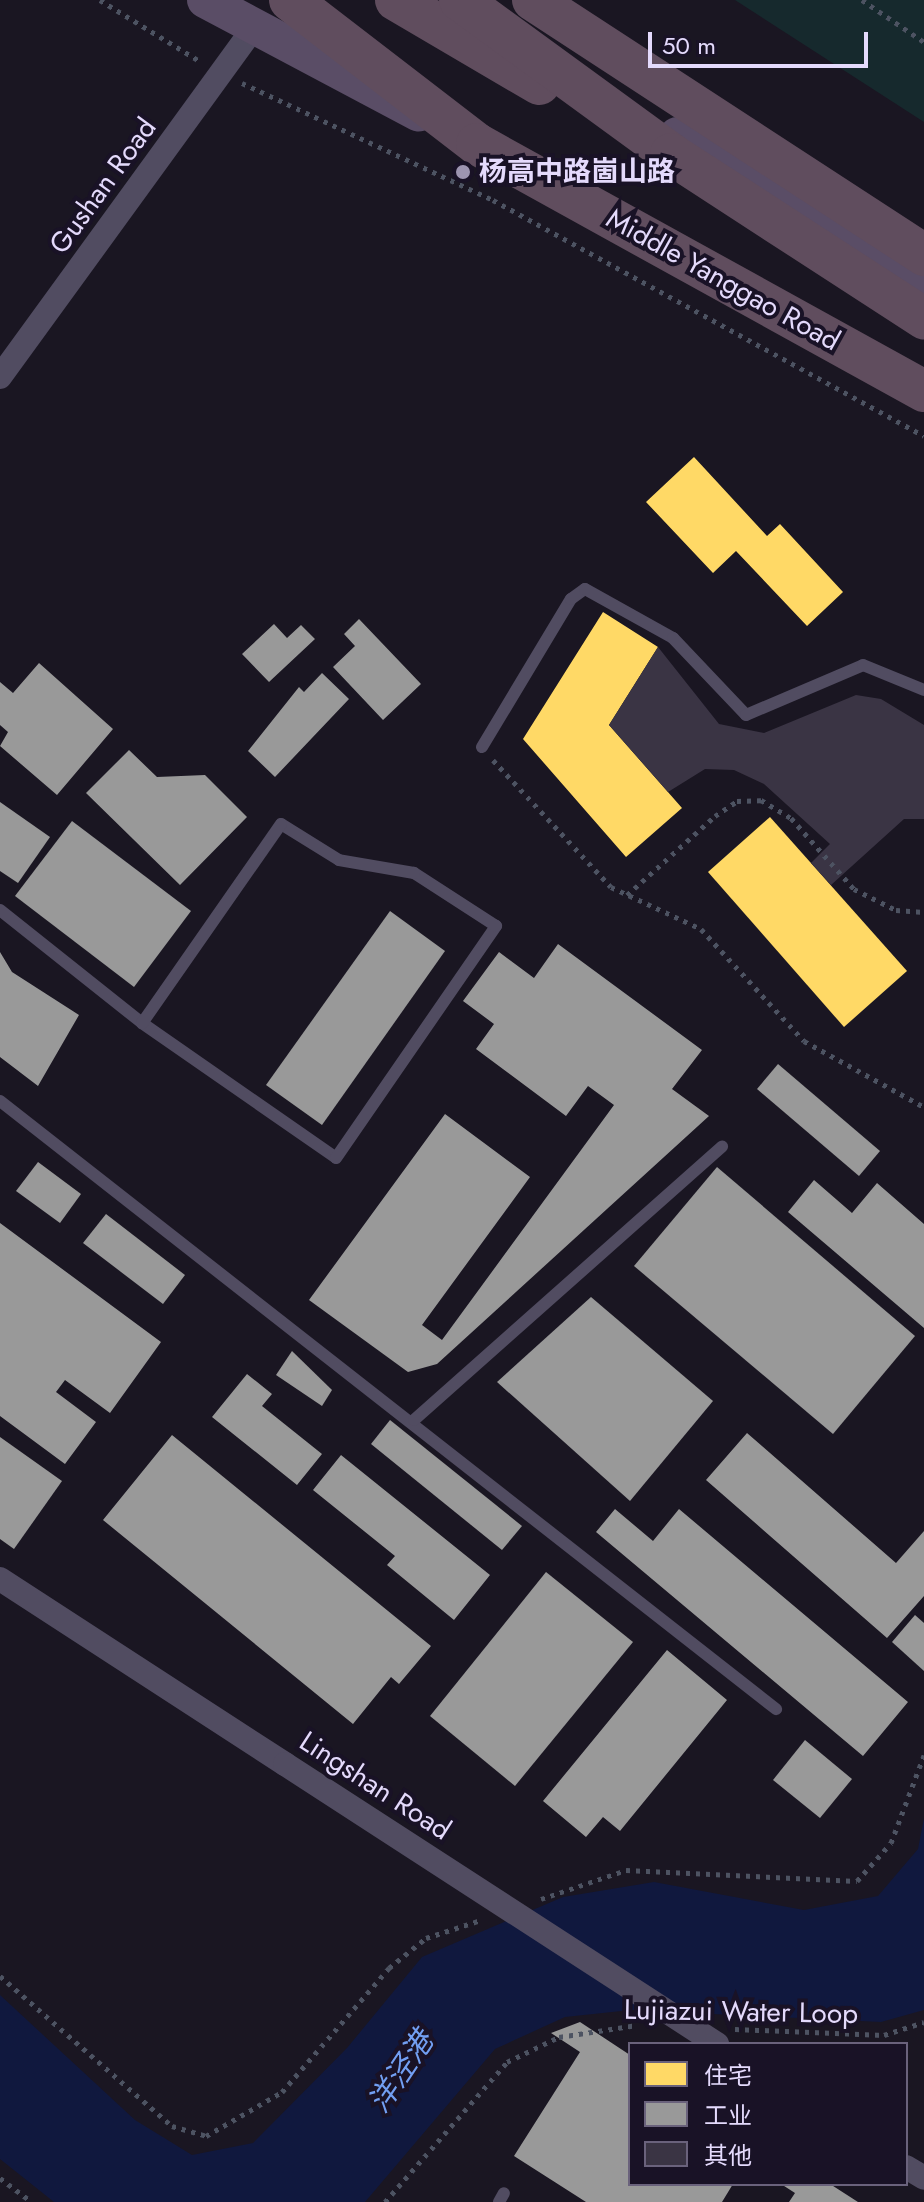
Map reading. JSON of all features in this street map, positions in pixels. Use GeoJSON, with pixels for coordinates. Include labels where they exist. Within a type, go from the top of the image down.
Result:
{"type":"FeatureCollection","features":[{"type":"Feature","properties":{"kind":"highway","name":"Middle Yanggao Road"},"geometry":{"type":"LineString","coordinates":[[290,0],[477,144],[924,391]]}},
{"type":"Feature","properties":{"kind":"highway"},"geometry":{"type":"LineString","coordinates":[[533,0],[623,63],[924,255]]}},
{"type":"Feature","properties":{"kind":"highway"},"geometry":{"type":"LineString","coordinates":[[400,2],[671,154]]}},
{"type":"Feature","properties":{"kind":"highway"},"geometry":{"type":"LineString","coordinates":[[475,10],[671,154],[924,318]]}},
{"type":"Feature","properties":{"kind":"main road"},"geometry":{"type":"LineString","coordinates":[[205,0],[252,30],[477,144]]}},
{"type":"Feature","properties":{"kind":"main road"},"geometry":{"type":"LineString","coordinates":[[475,10],[924,287]]}},
{"type":"Feature","properties":{"kind":"street","name":"Gushan Road"},"geometry":{"type":"LineString","coordinates":[[0,377],[252,30]]}},
{"type":"Feature","properties":{"kind":"street","name":"Lingshan Road"},"geometry":{"type":"LineString","coordinates":[[0,1579],[285,1764],[724,2036]]}},
{"type":"Feature","properties":{"kind":"lane"},"geometry":{"type":"LineString","coordinates":[[482,747],[571,599],[585,589],[673,638],[746,715],[863,665],[924,690]]}},
{"type":"Feature","properties":{"kind":"lane"},"geometry":{"type":"LineString","coordinates":[[0,910],[142,1023],[336,1158],[496,926],[414,873],[339,860],[281,824],[142,1023]]}},
{"type":"Feature","properties":{"kind":"lane"},"geometry":{"type":"LineString","coordinates":[[0,1101],[414,1420],[776,1709]]}},
{"type":"Feature","properties":{"kind":"lane"},"geometry":{"type":"LineString","coordinates":[[414,1420],[722,1147]]}},
{"type":"Feature","properties":{"kind":"path"},"geometry":{"type":"LineString","coordinates":[[100,0],[222,74],[493,200],[924,436]]}},
{"type":"Feature","properties":{"kind":"path"},"geometry":{"type":"LineString","coordinates":[[862,0],[924,42]]}},
{"type":"Feature","properties":{"kind":"path"},"geometry":{"type":"LineString","coordinates":[[482,747],[611,887],[701,929],[804,1041],[924,1107]]}},
{"type":"Feature","properties":{"kind":"path"},"geometry":{"type":"LineString","coordinates":[[627,895],[715,816],[737,801],[761,800],[791,818],[854,889],[896,910],[924,912]]}},
{"type":"Feature","properties":{"kind":"path"},"geometry":{"type":"LineString","coordinates":[[526,1904],[626,1870],[857,1881],[891,1843],[924,1755]]}},
{"type":"Feature","properties":{"kind":"path"},"geometry":{"type":"LineString","coordinates":[[0,1976],[172,2126],[206,2136],[282,2092],[389,1968],[426,1938],[483,1919]]}},
{"type":"Feature","properties":{"kind":"path","name":"Lujiazui Water Loop"},"geometry":{"type":"LineString","coordinates":[[724,2036],[884,2035],[924,2022]]}},
{"type":"Feature","properties":{"kind":"path","name":"Lujiazui Water Loop"},"geometry":{"type":"LineString","coordinates":[[385,2202],[507,2062],[559,2037],[654,2025]]}},
{"type":"Feature","properties":{"kind":"path"},"geometry":{"type":"LineString","coordinates":[[0,2178],[32,2202]]}},
{"type":"Feature","properties":{"kind":"green space"},"geometry":{"type":"Polygon","coordinates":[[[735,0],[924,0],[924,122],[735,0]]]}},
{"type":"Feature","properties":{"kind":"water","name":"洋泾港"},"geometry":{"type":"Polygon","coordinates":[[[924,1818],[924,2010],[881,2022],[631,2010],[565,2017],[495,2049],[365,2202],[54,2202],[0,2159],[0,1995],[135,2120],[192,2155],[253,2143],[347,2048],[422,1957],[563,1897],[654,1882],[804,1910],[878,1896],[918,1849],[924,1818]]]}},
{"type":"Feature","properties":{"kind":"building: 住宅"},"geometry":{"type":"Polygon","coordinates":[[[694,457],[767,536],[780,524],[843,592],[807,626],[736,551],[713,573],[646,502],[694,457]]]}},
{"type":"Feature","properties":{"kind":"building: 住宅"},"geometry":{"type":"Polygon","coordinates":[[[603,612],[658,647],[609,725],[682,808],[626,857],[523,739],[603,612]]]}},
{"type":"Feature","properties":{"kind":"building: 住宅"},"geometry":{"type":"Polygon","coordinates":[[[770,817],[907,971],[844,1027],[708,872],[770,817]]]}},
{"type":"Feature","properties":{"kind":"building: 工业"},"geometry":{"type":"Polygon","coordinates":[[[359,619],[421,684],[383,720],[333,667],[355,646],[344,634],[359,619]]]}},
{"type":"Feature","properties":{"kind":"building: 工业"},"geometry":{"type":"Polygon","coordinates":[[[274,624],[287,638],[301,625],[315,639],[269,682],[242,654],[274,624]]]}},
{"type":"Feature","properties":{"kind":"building: 工业"},"geometry":{"type":"Polygon","coordinates":[[[39,663],[113,729],[57,795],[0,746],[8,732],[0,725],[0,682],[13,693],[39,663]]]}},
{"type":"Feature","properties":{"kind":"building: 工业"},"geometry":{"type":"Polygon","coordinates":[[[322,673],[349,699],[275,777],[248,751],[299,687],[304,692],[322,673]]]}},
{"type":"Feature","properties":{"kind":"building: 工业"},"geometry":{"type":"Polygon","coordinates":[[[129,750],[157,777],[205,775],[247,817],[180,885],[86,793],[129,750]]]}},
{"type":"Feature","properties":{"kind":"building: 工业"},"geometry":{"type":"Polygon","coordinates":[[[0,802],[50,837],[18,883],[0,871],[0,802]]]}},
{"type":"Feature","properties":{"kind":"building: 工业"},"geometry":{"type":"Polygon","coordinates":[[[72,821],[191,911],[134,987],[15,896],[72,821]]]}},
{"type":"Feature","properties":{"kind":"building: 工业"},"geometry":{"type":"Polygon","coordinates":[[[390,911],[445,951],[322,1125],[266,1085],[390,911]]]}},
{"type":"Feature","properties":{"kind":"building: 工业"},"geometry":{"type":"Polygon","coordinates":[[[558,944],[702,1050],[672,1089],[709,1116],[437,1364],[408,1372],[309,1300],[445,1114],[530,1177],[422,1325],[442,1340],[614,1105],[588,1086],[566,1116],[476,1049],[494,1024],[463,1001],[499,952],[534,978],[558,944]]]}},
{"type":"Feature","properties":{"kind":"building: 工业"},"geometry":{"type":"Polygon","coordinates":[[[0,952],[12,972],[79,1015],[38,1086],[0,1057],[0,952]]]}},
{"type":"Feature","properties":{"kind":"building: 工业"},"geometry":{"type":"Polygon","coordinates":[[[778,1064],[880,1151],[859,1176],[757,1089],[778,1064]]]}},
{"type":"Feature","properties":{"kind":"building: 工业"},"geometry":{"type":"Polygon","coordinates":[[[38,1162],[81,1194],[60,1223],[16,1191],[38,1162]]]}},
{"type":"Feature","properties":{"kind":"building: 工业"},"geometry":{"type":"Polygon","coordinates":[[[717,1167],[915,1336],[833,1434],[634,1266],[717,1167]]]}},
{"type":"Feature","properties":{"kind":"building: 工业"},"geometry":{"type":"Polygon","coordinates":[[[814,1180],[852,1213],[877,1183],[924,1224],[924,1328],[788,1212],[814,1180]]]}},
{"type":"Feature","properties":{"kind":"building: 工业"},"geometry":{"type":"Polygon","coordinates":[[[106,1214],[185,1275],[163,1304],[83,1243],[106,1214]]]}},
{"type":"Feature","properties":{"kind":"building: 工业"},"geometry":{"type":"Polygon","coordinates":[[[0,1223],[161,1342],[110,1413],[65,1380],[56,1392],[96,1422],[65,1464],[0,1416],[0,1223]]]}},
{"type":"Feature","properties":{"kind":"building: 工业"},"geometry":{"type":"Polygon","coordinates":[[[591,1297],[713,1401],[630,1501],[497,1382],[591,1297]]]}},
{"type":"Feature","properties":{"kind":"building: 工业"},"geometry":{"type":"Polygon","coordinates":[[[292,1351],[332,1390],[322,1406],[276,1375],[292,1351]]]}},
{"type":"Feature","properties":{"kind":"building: 工业"},"geometry":{"type":"Polygon","coordinates":[[[247,1374],[272,1394],[262,1406],[322,1454],[297,1485],[212,1417],[247,1374]]]}},
{"type":"Feature","properties":{"kind":"building: 工业"},"geometry":{"type":"Polygon","coordinates":[[[390,1420],[522,1526],[502,1550],[371,1444],[390,1420]]]}},
{"type":"Feature","properties":{"kind":"building: 工业"},"geometry":{"type":"Polygon","coordinates":[[[747,1433],[896,1563],[924,1531],[924,1596],[887,1638],[706,1480],[747,1433]]]}},
{"type":"Feature","properties":{"kind":"building: 工业"},"geometry":{"type":"Polygon","coordinates":[[[172,1435],[431,1646],[399,1684],[391,1677],[353,1724],[103,1520],[172,1435]]]}},
{"type":"Feature","properties":{"kind":"building: 工业"},"geometry":{"type":"Polygon","coordinates":[[[0,1437],[62,1481],[14,1549],[0,1539],[0,1437]]]}},
{"type":"Feature","properties":{"kind":"building: 工业"},"geometry":{"type":"Polygon","coordinates":[[[341,1455],[490,1575],[454,1620],[387,1565],[395,1556],[313,1490],[341,1455]]]}},
{"type":"Feature","properties":{"kind":"building: 工业"},"geometry":{"type":"Polygon","coordinates":[[[615,1509],[653,1541],[679,1509],[908,1702],[863,1756],[596,1532],[615,1509]]]}},
{"type":"Feature","properties":{"kind":"building: 工业"},"geometry":{"type":"Polygon","coordinates":[[[546,1572],[633,1642],[515,1786],[430,1716],[546,1572]]]}},
{"type":"Feature","properties":{"kind":"building: 工业"},"geometry":{"type":"Polygon","coordinates":[[[915,1615],[924,1623],[924,1671],[892,1642],[915,1615]]]}},
{"type":"Feature","properties":{"kind":"building: 工业"},"geometry":{"type":"Polygon","coordinates":[[[667,1650],[727,1700],[620,1831],[603,1817],[586,1837],[543,1801],[667,1650]]]}},
{"type":"Feature","properties":{"kind":"building: 工业"},"geometry":{"type":"Polygon","coordinates":[[[805,1740],[852,1779],[820,1818],[773,1780],[805,1740]]]}},
{"type":"Feature","properties":{"kind":"building: 工业"},"geometry":{"type":"Polygon","coordinates":[[[580,2022],[628,2054],[628,2186],[732,2186],[722,2202],[586,2202],[514,2156],[580,2052],[551,2033],[580,2022]]]}},
{"type":"Feature","properties":{"kind":"building: 工业"},"geometry":{"type":"Polygon","coordinates":[[[784,2186],[833,2186],[858,2202],[789,2202],[795,2193],[784,2186]]]}},
{"type":"Feature","properties":{"kind":"building: 其他"},"geometry":{"type":"Polygon","coordinates":[[[658,647],[719,724],[764,733],[856,695],[881,699],[924,725],[924,819],[904,819],[831,885],[811,863],[830,844],[764,784],[734,770],[705,769],[668,792],[609,725],[658,647]]]}},
{"type":"Feature","properties":{"kind":"place","name":"杨高中路崮山路"},"geometry":{"type":"Point","coordinates":[463,172]}}]}
